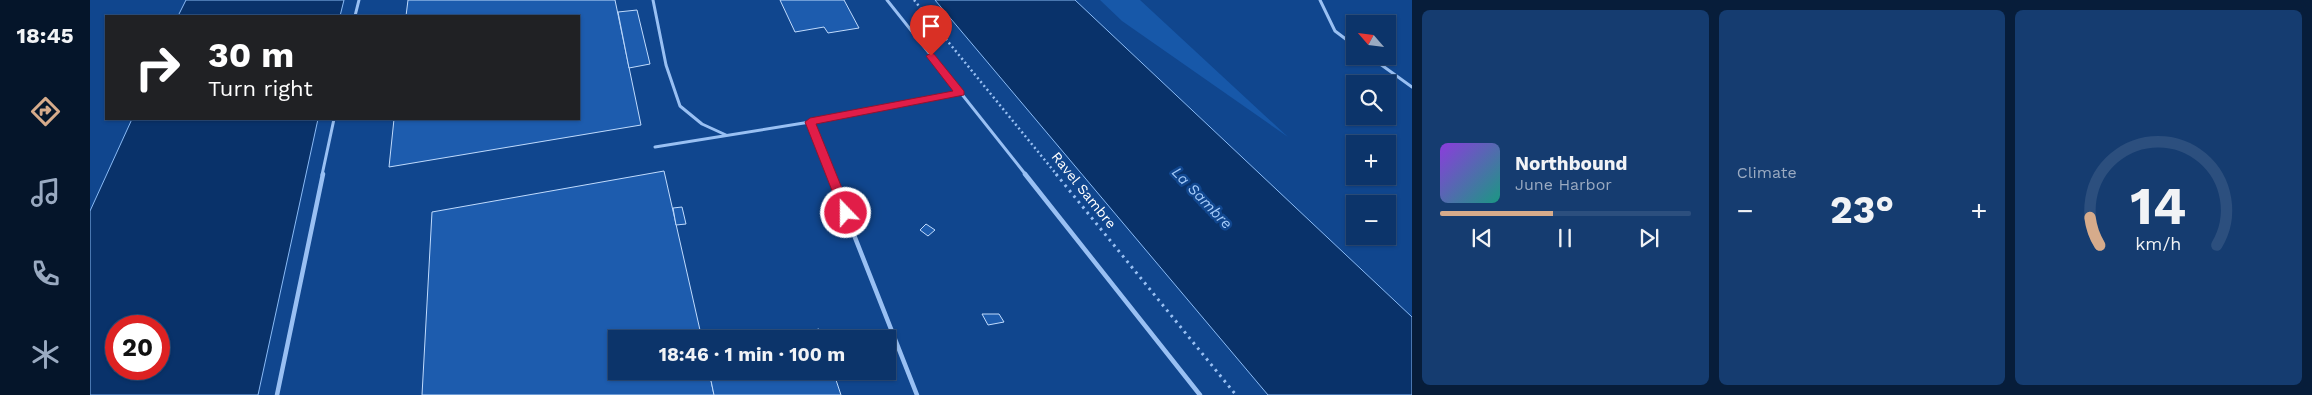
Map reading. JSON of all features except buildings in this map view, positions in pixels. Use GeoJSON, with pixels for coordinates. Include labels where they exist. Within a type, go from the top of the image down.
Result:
{"type":"FeatureCollection","features":[{"type":"Feature","properties":{"kind":"lane"},"geometry":{"type":"LineString","coordinates":[[355,15],[359,0]]}},
{"type":"Feature","properties":{"kind":"lane"},"geometry":{"type":"LineString","coordinates":[[653,0],[666,65],[680,106],[702,124],[726,135]]}},
{"type":"Feature","properties":{"kind":"lane"},"geometry":{"type":"LineString","coordinates":[[887,0],[1200,395]]}},
{"type":"Feature","properties":{"kind":"lane"},"geometry":{"type":"LineString","coordinates":[[1320,0],[1335,32],[1346,40]]}},
{"type":"Feature","properties":{"kind":"lane"},"geometry":{"type":"LineString","coordinates":[[1381,65],[1412,87]]}},
{"type":"Feature","properties":{"kind":"lane"},"geometry":{"type":"LineString","coordinates":[[655,147],[810,122],[960,93]]}},
{"type":"Feature","properties":{"kind":"lane"},"geometry":{"type":"LineString","coordinates":[[277,395],[334,120]]}},
{"type":"Feature","properties":{"kind":"lane"},"geometry":{"type":"LineString","coordinates":[[810,122],[918,395]]}},
{"type":"Feature","properties":{"kind":"path","name":"Ravel Sambre"},"geometry":{"type":"LineString","coordinates":[[914,0],[1236,395]]}},
{"type":"Feature","properties":{"kind":"shaded area"},"geometry":{"type":"Polygon","coordinates":[[[1100,0],[1140,0],[1288,137],[1122,21],[1100,0]]]}},
{"type":"Feature","properties":{"kind":"water"},"geometry":{"type":"Polygon","coordinates":[[[186,0],[344,0],[340,15],[178,15],[186,0]]]}},
{"type":"Feature","properties":{"kind":"water","name":"La Sambre"},"geometry":{"type":"Polygon","coordinates":[[[935,0],[1075,0],[1412,317],[1412,395],[1268,395],[935,0]]]}},
{"type":"Feature","properties":{"kind":"water"},"geometry":{"type":"Polygon","coordinates":[[[132,120],[318,120],[258,395],[90,395],[90,211],[132,120]]]}},
{"type":"Feature","properties":{"kind":"route"},"geometry":{"type":"LineString","coordinates":[[846,213],[810,122],[960,93],[931,56]]}}]}
